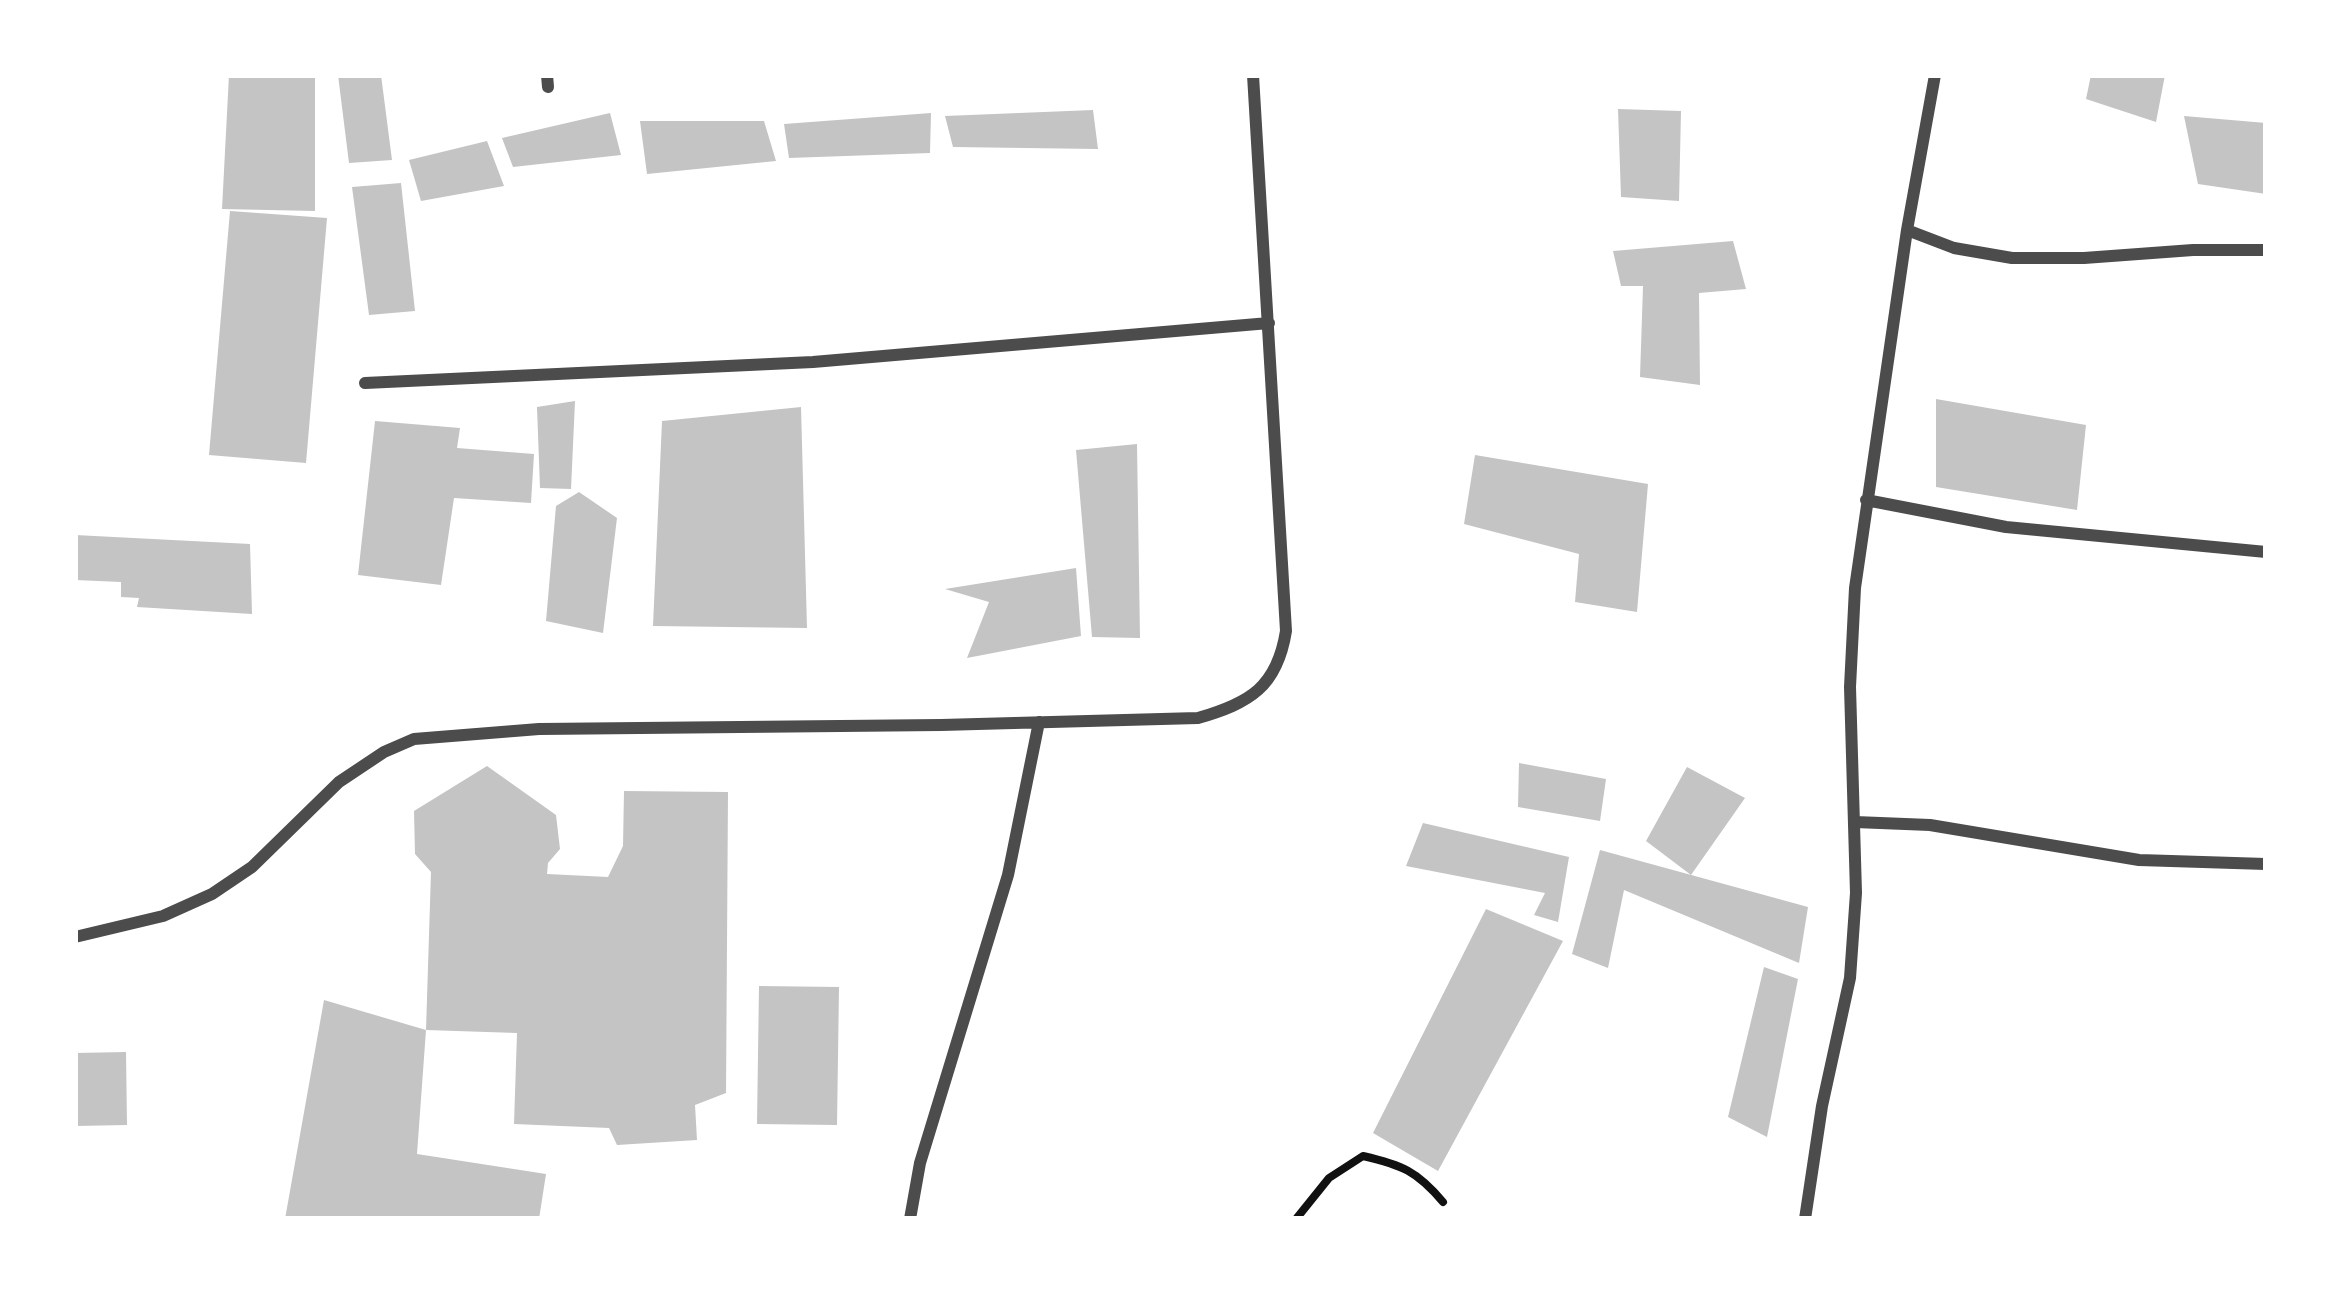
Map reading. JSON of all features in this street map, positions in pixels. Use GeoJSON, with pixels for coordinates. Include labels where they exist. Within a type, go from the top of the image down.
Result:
{"type":"FeatureCollection","features":[{"type":"Feature","properties":{"kind":"street"},"geometry":{"type":"LineString","coordinates":[[75,938],[163,916],[212,894],[252,867],[340,782],[384,752],[414,739],[539,729],[1198,718],[1236,707],[1270,680],[1282,655],[1286,631],[1253,75]]}},
{"type":"Feature","properties":{"kind":"street"},"geometry":{"type":"LineString","coordinates":[[1805,1219],[1822,1106],[1850,978],[1856,893],[1850,687],[1855,588],[1906,230],[1935,75]]}},
{"type":"Feature","properties":{"kind":"street"},"geometry":{"type":"LineString","coordinates":[[1906,230],[1954,248],[2012,258],[2266,250]]}},
{"type":"Feature","properties":{"kind":"street"},"geometry":{"type":"LineString","coordinates":[[365,382],[813,362],[1269,322]]}},
{"type":"Feature","properties":{"kind":"street"},"geometry":{"type":"LineString","coordinates":[[1866,500],[2006,527],[2266,552]]}},
{"type":"Feature","properties":{"kind":"street"},"geometry":{"type":"LineString","coordinates":[[910,1219],[920,1163],[1008,875],[1039,722]]}},
{"type":"Feature","properties":{"kind":"street"},"geometry":{"type":"LineString","coordinates":[[1855,822],[1930,826],[2139,860],[2266,864]]}},
{"type":"Feature","properties":{"kind":"path"},"geometry":{"type":"LineString","coordinates":[[1296,1219],[1329,1178],[1363,1156],[1393,1163],[1423,1179],[1443,1202]]}},
{"type":"Feature","properties":{"kind":"building"},"geometry":{"type":"Polygon","coordinates":[[[229,75],[315,75],[315,211],[222,209],[229,75]]]}},
{"type":"Feature","properties":{"kind":"building"},"geometry":{"type":"Polygon","coordinates":[[[338,75],[381,75],[392,160],[349,163],[338,75]]]}},
{"type":"Feature","properties":{"kind":"building"},"geometry":{"type":"Polygon","coordinates":[[[2091,75],[2165,75],[2156,122],[2086,99],[2091,75]]]}},
{"type":"Feature","properties":{"kind":"building"},"geometry":{"type":"Polygon","coordinates":[[[1618,109],[1681,111],[1679,201],[1621,197],[1618,109]]]}},
{"type":"Feature","properties":{"kind":"building"},"geometry":{"type":"Polygon","coordinates":[[[1093,110],[1098,149],[953,147],[945,116],[1093,110]]]}},
{"type":"Feature","properties":{"kind":"building"},"geometry":{"type":"Polygon","coordinates":[[[610,113],[621,155],[513,167],[502,138],[610,113]]]}},
{"type":"Feature","properties":{"kind":"building"},"geometry":{"type":"Polygon","coordinates":[[[931,113],[930,153],[789,158],[784,124],[931,113]]]}},
{"type":"Feature","properties":{"kind":"building"},"geometry":{"type":"Polygon","coordinates":[[[2184,116],[2266,123],[2266,194],[2198,184],[2184,116]]]}},
{"type":"Feature","properties":{"kind":"building"},"geometry":{"type":"Polygon","coordinates":[[[640,121],[764,121],[776,161],[647,174],[640,121]]]}},
{"type":"Feature","properties":{"kind":"building"},"geometry":{"type":"Polygon","coordinates":[[[487,141],[504,186],[421,201],[409,160],[487,141]]]}},
{"type":"Feature","properties":{"kind":"building"},"geometry":{"type":"Polygon","coordinates":[[[401,183],[415,311],[369,315],[352,187],[401,183]]]}},
{"type":"Feature","properties":{"kind":"building"},"geometry":{"type":"Polygon","coordinates":[[[230,211],[327,218],[306,463],[209,455],[230,211]]]}},
{"type":"Feature","properties":{"kind":"building"},"geometry":{"type":"Polygon","coordinates":[[[1733,241],[1746,289],[1699,293],[1700,385],[1640,377],[1643,286],[1621,286],[1613,251],[1733,241]]]}},
{"type":"Feature","properties":{"kind":"building"},"geometry":{"type":"Polygon","coordinates":[[[1936,399],[2086,425],[2077,510],[1936,487],[1936,399]]]}},
{"type":"Feature","properties":{"kind":"building"},"geometry":{"type":"Polygon","coordinates":[[[575,401],[571,489],[540,488],[537,407],[575,401]]]}},
{"type":"Feature","properties":{"kind":"building"},"geometry":{"type":"Polygon","coordinates":[[[801,407],[807,628],[653,626],[662,421],[801,407]]]}},
{"type":"Feature","properties":{"kind":"building"},"geometry":{"type":"Polygon","coordinates":[[[375,421],[460,428],[457,448],[534,454],[531,503],[454,498],[441,585],[358,575],[375,421]]]}},
{"type":"Feature","properties":{"kind":"building"},"geometry":{"type":"Polygon","coordinates":[[[1137,444],[1140,638],[1092,637],[1076,450],[1137,444]]]}},
{"type":"Feature","properties":{"kind":"building"},"geometry":{"type":"Polygon","coordinates":[[[1475,455],[1648,484],[1637,612],[1575,602],[1579,554],[1464,524],[1475,455]]]}},
{"type":"Feature","properties":{"kind":"building"},"geometry":{"type":"Polygon","coordinates":[[[579,492],[617,518],[603,633],[546,621],[556,506],[579,492]]]}},
{"type":"Feature","properties":{"kind":"building"},"geometry":{"type":"Polygon","coordinates":[[[75,535],[250,544],[252,614],[137,607],[139,598],[121,597],[121,582],[75,580],[75,535]]]}},
{"type":"Feature","properties":{"kind":"building"},"geometry":{"type":"Polygon","coordinates":[[[1076,568],[1081,636],[967,658],[989,602],[945,589],[1076,568]]]}},
{"type":"Feature","properties":{"kind":"building"},"geometry":{"type":"Polygon","coordinates":[[[1519,763],[1606,779],[1600,821],[1518,807],[1519,763]]]}},
{"type":"Feature","properties":{"kind":"building"},"geometry":{"type":"Polygon","coordinates":[[[487,766],[556,815],[560,849],[548,863],[547,874],[608,877],[623,846],[624,791],[728,792],[726,1093],[695,1105],[697,1140],[617,1145],[609,1128],[514,1124],[517,1033],[426,1030],[431,872],[415,854],[414,811],[487,766]]]}},
{"type":"Feature","properties":{"kind":"building"},"geometry":{"type":"Polygon","coordinates":[[[1687,767],[1745,798],[1691,875],[1646,841],[1687,767]]]}},
{"type":"Feature","properties":{"kind":"building"},"geometry":{"type":"Polygon","coordinates":[[[1423,823],[1569,857],[1558,922],[1534,915],[1545,893],[1406,866],[1423,823]]]}},
{"type":"Feature","properties":{"kind":"building"},"geometry":{"type":"Polygon","coordinates":[[[1600,850],[1808,907],[1799,963],[1624,890],[1608,968],[1572,954],[1600,850]]]}},
{"type":"Feature","properties":{"kind":"building"},"geometry":{"type":"Polygon","coordinates":[[[1486,909],[1563,941],[1438,1171],[1373,1133],[1486,909]]]}},
{"type":"Feature","properties":{"kind":"building"},"geometry":{"type":"Polygon","coordinates":[[[1764,967],[1798,979],[1767,1137],[1728,1117],[1764,967]]]}},
{"type":"Feature","properties":{"kind":"building"},"geometry":{"type":"Polygon","coordinates":[[[759,986],[839,987],[837,1125],[757,1124],[759,986]]]}},
{"type":"Feature","properties":{"kind":"building"},"geometry":{"type":"Polygon","coordinates":[[[324,1000],[426,1030],[417,1154],[546,1174],[539,1219],[285,1219],[324,1000]]]}},
{"type":"Feature","properties":{"kind":"building"},"geometry":{"type":"Polygon","coordinates":[[[126,1052],[127,1125],[75,1126],[75,1053],[126,1052]]]}}]}
